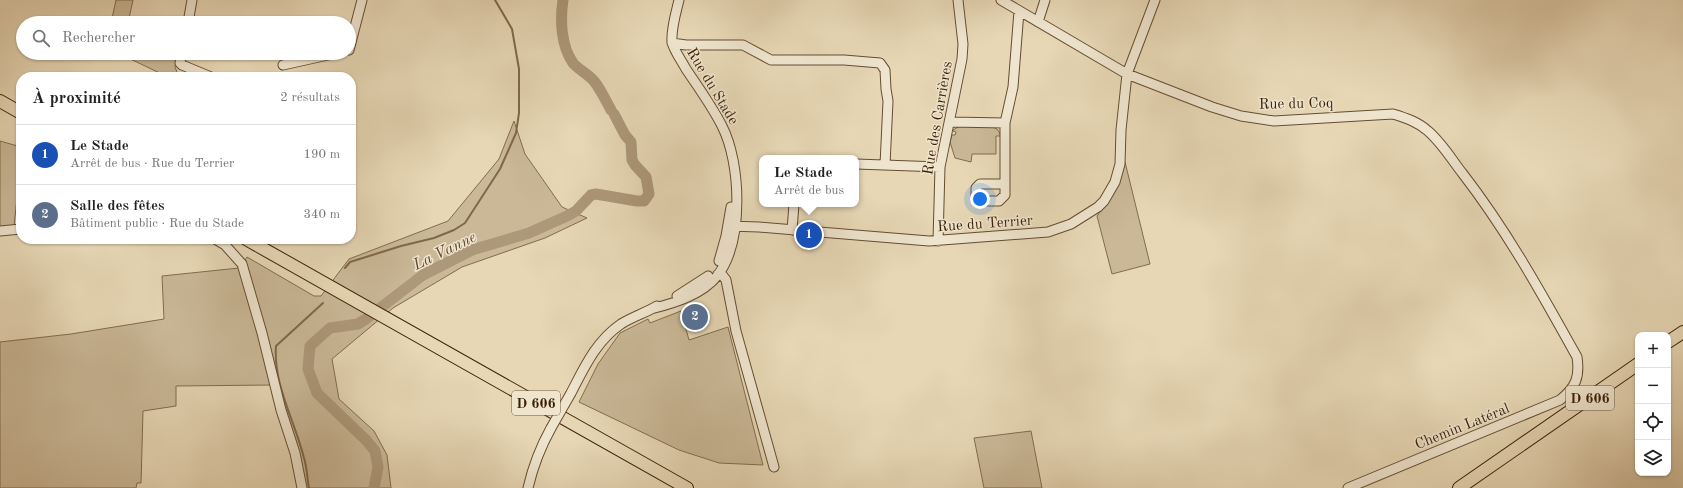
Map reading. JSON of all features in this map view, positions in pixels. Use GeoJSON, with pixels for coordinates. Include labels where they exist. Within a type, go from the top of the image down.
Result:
{"type":"FeatureCollection","features":[{"type":"Feature","properties":{"kind":"main road"},"geometry":{"type":"LineString","coordinates":[[0,101],[16,110]]}},
{"type":"Feature","properties":{"kind":"main road","name":"D 606"},"geometry":{"type":"LineString","coordinates":[[255,244],[687,488]]}},
{"type":"Feature","properties":{"kind":"main road"},"geometry":{"type":"LineString","coordinates":[[1671,340],[1683,332]]}},
{"type":"Feature","properties":{"kind":"main road","name":"D 606"},"geometry":{"type":"LineString","coordinates":[[1459,488],[1542,432],[1635,366]]}},
{"type":"Feature","properties":{"kind":"street"},"geometry":{"type":"LineString","coordinates":[[189,16],[192,0]]}},
{"type":"Feature","properties":{"kind":"street"},"geometry":{"type":"LineString","coordinates":[[356,23],[362,0]]}},
{"type":"Feature","properties":{"kind":"street","name":"Rue du Stade"},"geometry":{"type":"LineString","coordinates":[[528,488],[532,469],[540,447],[594,350],[610,332],[622,324],[651,309],[670,304],[696,293],[716,272],[729,252],[731,226],[737,199],[734,158],[726,132],[682,62],[672,43],[674,22],[679,0]]}},
{"type":"Feature","properties":{"kind":"street","name":"Rue des Carrières"},"geometry":{"type":"LineString","coordinates":[[938,241],[940,167],[951,122],[960,74],[963,44],[958,0]]}},
{"type":"Feature","properties":{"kind":"street","name":"Rue du Coq"},"geometry":{"type":"LineString","coordinates":[[1001,0],[1127,74],[1212,107],[1241,116],[1274,121],[1393,114],[1419,124],[1437,141],[1477,193],[1513,246],[1544,297],[1577,357],[1579,367],[1578,378]]}},
{"type":"Feature","properties":{"kind":"street"},"geometry":{"type":"LineString","coordinates":[[1038,22],[1045,0]]}},
{"type":"Feature","properties":{"kind":"street","name":"Rue du Terrier"},"geometry":{"type":"LineString","coordinates":[[731,226],[938,241],[1048,232],[1071,224],[1098,207],[1110,192],[1120,164],[1121,130],[1127,74],[1155,0]]}},
{"type":"Feature","properties":{"kind":"street"},"geometry":{"type":"LineString","coordinates":[[1005,184],[1005,123],[1013,87],[1019,11]]}},
{"type":"Feature","properties":{"kind":"street"},"geometry":{"type":"LineString","coordinates":[[672,43],[686,45],[743,45],[771,60],[844,60],[880,64],[885,70],[888,101],[885,165]]}},
{"type":"Feature","properties":{"kind":"street"},"geometry":{"type":"LineString","coordinates":[[181,60],[180,63],[182,65],[199,72]]}},
{"type":"Feature","properties":{"kind":"street"},"geometry":{"type":"LineString","coordinates":[[283,64],[303,60]]}},
{"type":"Feature","properties":{"kind":"street"},"geometry":{"type":"LineString","coordinates":[[951,122],[1005,123]]}},
{"type":"Feature","properties":{"kind":"street"},"geometry":{"type":"LineString","coordinates":[[859,164],[940,167]]}},
{"type":"Feature","properties":{"kind":"street"},"geometry":{"type":"LineString","coordinates":[[792,230],[794,207]]}},
{"type":"Feature","properties":{"kind":"street"},"geometry":{"type":"LineString","coordinates":[[0,231],[16,229]]}},
{"type":"Feature","properties":{"kind":"street"},"geometry":{"type":"LineString","coordinates":[[223,244],[242,264],[262,333],[281,410],[295,453],[302,488]]}},
{"type":"Feature","properties":{"kind":"street"},"geometry":{"type":"LineString","coordinates":[[716,272],[723,276],[726,280],[736,332],[774,467]]}},
{"type":"Feature","properties":{"kind":"street","name":"Chemin Latéral"},"geometry":{"type":"LineString","coordinates":[[1348,488],[1560,400],[1567,395],[1578,378]]}},
{"type":"Feature","properties":{"kind":"shaded area"},"geometry":{"type":"Polygon","coordinates":[[[116,0],[133,0],[130,16],[113,16],[116,0]]]}},
{"type":"Feature","properties":{"kind":"shaded area"},"geometry":{"type":"Polygon","coordinates":[[[133,60],[177,60],[175,67],[177,72],[158,72],[133,60]]]}},
{"type":"Feature","properties":{"kind":"shaded area"},"geometry":{"type":"Polygon","coordinates":[[[514,121],[525,154],[562,207],[587,218],[545,238],[462,267],[393,308],[332,359],[339,399],[374,431],[387,455],[391,488],[305,488],[243,263],[247,257],[314,296],[321,296],[349,259],[448,221],[499,159],[514,121]]]}},
{"type":"Feature","properties":{"kind":"shaded area"},"geometry":{"type":"Polygon","coordinates":[[[960,126],[993,127],[998,130],[1001,136],[996,136],[996,154],[972,154],[971,162],[955,158],[950,142],[952,135],[955,135],[956,132],[953,130],[960,126]]]}},
{"type":"Feature","properties":{"kind":"shaded area"},"geometry":{"type":"Polygon","coordinates":[[[0,141],[16,146],[16,207],[14,226],[0,227],[0,141]]]}},
{"type":"Feature","properties":{"kind":"shaded area"},"geometry":{"type":"Polygon","coordinates":[[[1125,162],[1150,264],[1112,274],[1097,216],[1107,202],[1125,162]]]}},
{"type":"Feature","properties":{"kind":"shaded area"},"geometry":{"type":"Polygon","coordinates":[[[239,268],[272,385],[176,386],[176,406],[143,411],[141,483],[137,483],[136,488],[0,488],[0,342],[71,334],[164,319],[162,276],[239,268]]]}},
{"type":"Feature","properties":{"kind":"shaded area"},"geometry":{"type":"Polygon","coordinates":[[[681,311],[689,340],[728,327],[763,465],[719,463],[679,450],[579,402],[598,364],[620,333],[648,319],[650,323],[681,311]]]}},
{"type":"Feature","properties":{"kind":"shaded area"},"geometry":{"type":"Polygon","coordinates":[[[1031,431],[1042,488],[984,488],[974,438],[1031,431]]]}},
{"type":"Feature","properties":{"kind":"waterway"},"geometry":{"type":"LineString","coordinates":[[345,268],[350,262],[401,246],[434,238],[454,230],[465,223],[500,169],[516,133],[519,113],[519,69],[512,29],[495,0]]}},
{"type":"Feature","properties":{"kind":"waterway","name":"La Vanne"},"geometry":{"type":"LineString","coordinates":[[563,0],[562,33],[569,56],[573,63],[594,81],[611,110]]}},
{"type":"Feature","properties":{"kind":"waterway","name":"La Vanne"},"geometry":{"type":"LineString","coordinates":[[374,488],[378,467],[375,451],[366,440],[317,393],[308,369],[310,346],[330,328],[358,324],[366,319],[423,275],[472,250],[529,233],[567,216],[576,211],[591,195],[596,194],[644,201],[649,194],[646,177],[632,160],[631,142],[625,135],[614,114]]}},
{"type":"Feature","properties":{"kind":"waterway"},"geometry":{"type":"LineString","coordinates":[[309,488],[305,461],[281,389],[276,360],[276,346],[323,303]]}},
{"type":"Feature","properties":{"kind":"place","name":"Le Stade"},"geometry":{"type":"Point","coordinates":[809,235]}},
{"type":"Feature","properties":{"kind":"place","name":"Salle des fêtes"},"geometry":{"type":"Point","coordinates":[695,317]}}]}
